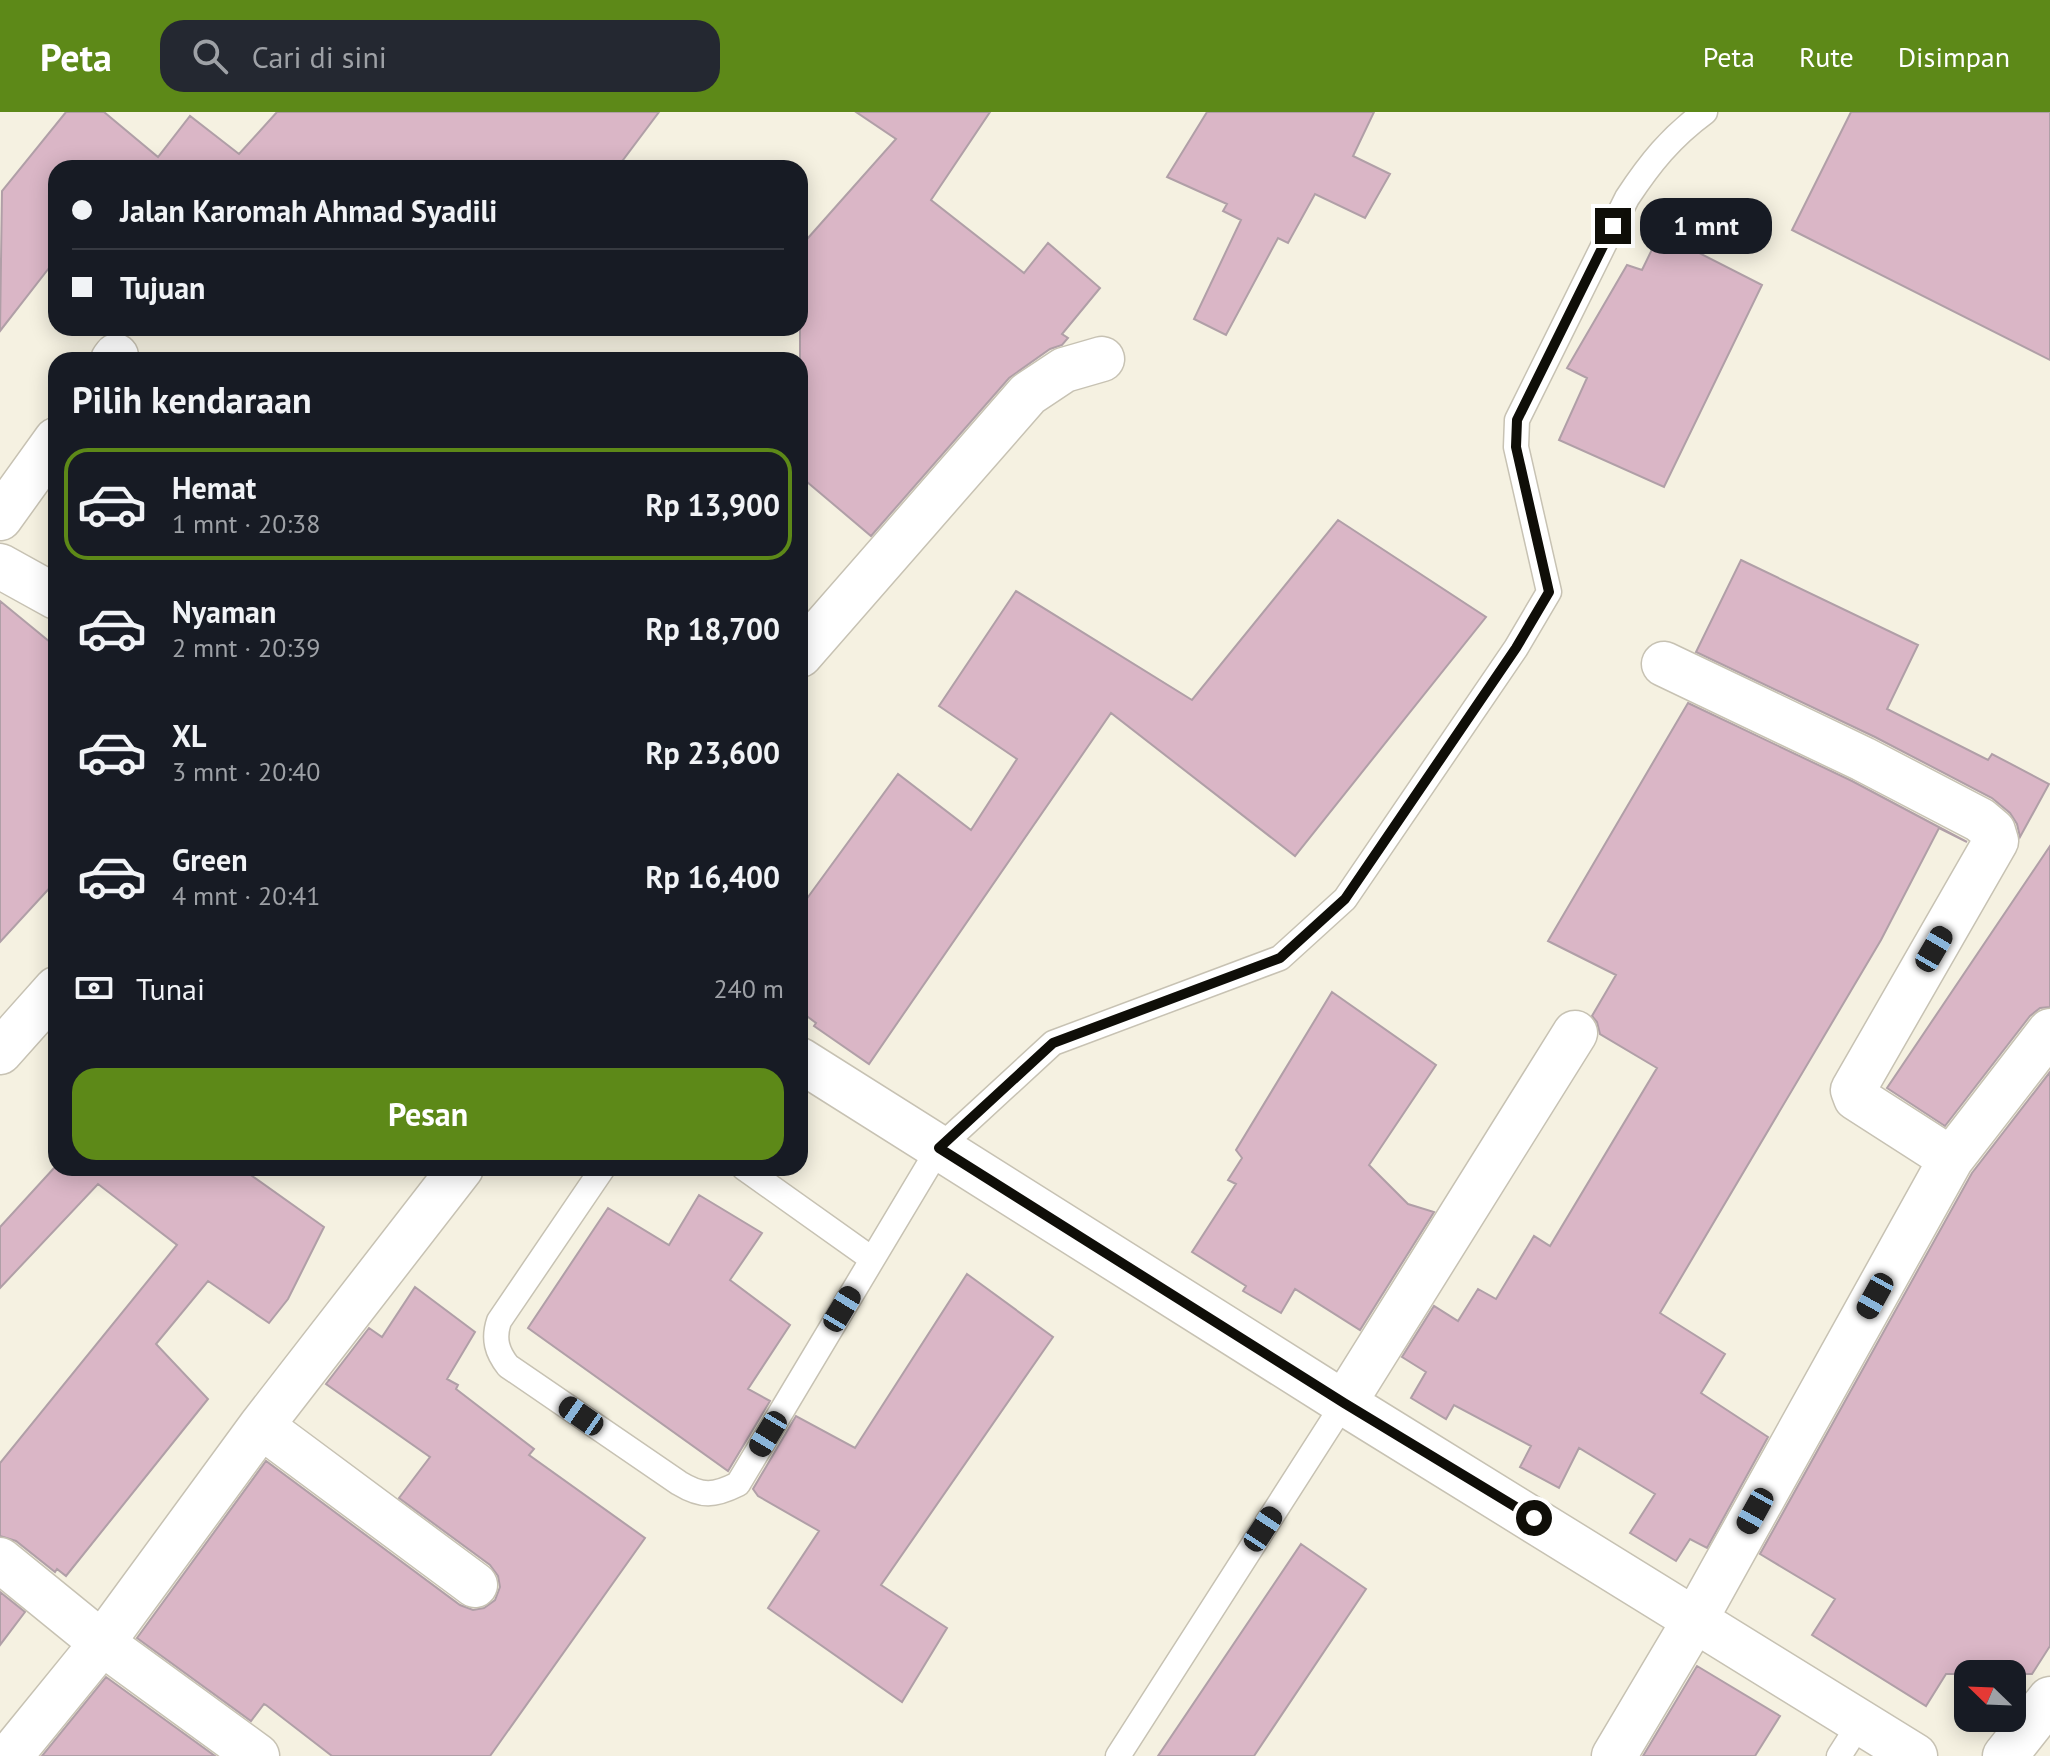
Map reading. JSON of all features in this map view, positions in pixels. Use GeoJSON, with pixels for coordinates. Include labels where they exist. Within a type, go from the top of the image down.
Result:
{"type":"FeatureCollection","features":[{"type":"Feature","properties":{"kind":"street"},"geometry":{"type":"LineString","coordinates":[[808,646],[1028,394],[1064,370],[1102,359]]}},
{"type":"Feature","properties":{"kind":"street"},"geometry":{"type":"LineString","coordinates":[[0,518],[48,451]]}},
{"type":"Feature","properties":{"kind":"street"},"geometry":{"type":"LineString","coordinates":[[0,566],[48,593]]}},
{"type":"Feature","properties":{"kind":"street"},"geometry":{"type":"LineString","coordinates":[[1664,664],[1863,759],[1980,820],[1993,831],[1996,841],[1853,1090],[1856,1098],[1951,1159]]}},
{"type":"Feature","properties":{"kind":"street"},"geometry":{"type":"LineString","coordinates":[[0,1052],[48,998]]}},
{"type":"Feature","properties":{"kind":"street"},"geometry":{"type":"LineString","coordinates":[[1614,1756],[1696,1618],[1951,1159],[2050,1031]]}},
{"type":"Feature","properties":{"kind":"street"},"geometry":{"type":"LineString","coordinates":[[1344,1403],[1575,1033]]}},
{"type":"Feature","properties":{"kind":"street"},"geometry":{"type":"LineString","coordinates":[[808,1065],[1344,1403],[1696,1618],[1850,1740],[1915,1756]]}},
{"type":"Feature","properties":{"kind":"street"},"geometry":{"type":"LineString","coordinates":[[10,1756],[102,1643],[261,1426],[455,1176]]}},
{"type":"Feature","properties":{"kind":"street"},"geometry":{"type":"LineString","coordinates":[[261,1426],[475,1585]]}},
{"type":"Feature","properties":{"kind":"street"},"geometry":{"type":"LineString","coordinates":[[0,1560],[102,1643],[257,1756]]}},
{"type":"Feature","properties":{"kind":"street"},"geometry":{"type":"LineString","coordinates":[[2005,1756],[2050,1699]]}},
{"type":"Feature","properties":{"kind":"lane"},"geometry":{"type":"LineString","coordinates":[[598,1176],[499,1321],[496,1337],[498,1353],[508,1366],[695,1493],[719,1494],[738,1484],[939,1148],[1053,1043],[1280,958],[1345,899],[1516,648],[1549,592],[1516,447],[1517,420],[1627,198],[1679,131],[1705,112]]}},
{"type":"Feature","properties":{"kind":"lane"},"geometry":{"type":"LineString","coordinates":[[755,1176],[872,1259]]}},
{"type":"Feature","properties":{"kind":"lane"},"geometry":{"type":"LineString","coordinates":[[1118,1756],[1344,1403]]}},
{"type":"Feature","properties":{"kind":"building"},"geometry":{"type":"Polygon","coordinates":[[[66,112],[104,112],[158,157],[190,116],[239,154],[277,112],[659,112],[623,160],[48,160],[48,269],[0,331],[2,191],[66,112]]]}},
{"type":"Feature","properties":{"kind":"building"},"geometry":{"type":"Polygon","coordinates":[[[856,112],[990,112],[931,200],[1024,273],[1048,243],[1100,288],[1062,334],[1068,338],[1062,345],[1050,349],[1009,378],[871,536],[808,483],[808,352],[800,352],[800,336],[808,336],[808,238],[896,139],[856,112]]]}},
{"type":"Feature","properties":{"kind":"building"},"geometry":{"type":"Polygon","coordinates":[[[1207,112],[1374,112],[1353,156],[1390,174],[1365,218],[1315,194],[1288,243],[1278,238],[1226,335],[1194,319],[1241,220],[1223,211],[1227,204],[1167,177],[1207,112]]]}},
{"type":"Feature","properties":{"kind":"building"},"geometry":{"type":"Polygon","coordinates":[[[1851,112],[2050,112],[2050,360],[1792,230],[1851,112]]]}},
{"type":"Feature","properties":{"kind":"building"},"geometry":{"type":"Polygon","coordinates":[[[1660,233],[1762,285],[1664,487],[1559,440],[1587,378],[1567,368],[1627,265],[1642,270],[1660,233]]]}},
{"type":"Feature","properties":{"kind":"building"},"geometry":{"type":"Polygon","coordinates":[[[1338,520],[1486,617],[1295,856],[1111,713],[869,1064],[814,1026],[816,1023],[808,1017],[808,897],[898,774],[971,830],[1017,759],[939,706],[1016,591],[1192,700],[1338,520]]]}},
{"type":"Feature","properties":{"kind":"building"},"geometry":{"type":"Polygon","coordinates":[[[1741,560],[1918,645],[1887,709],[1988,760],[1992,754],[2049,784],[2020,837],[2010,813],[1992,798],[1875,737],[1696,652],[1741,560]]]}},
{"type":"Feature","properties":{"kind":"building"},"geometry":{"type":"Polygon","coordinates":[[[0,601],[48,640],[48,890],[0,942],[0,601]]]}},
{"type":"Feature","properties":{"kind":"building"},"geometry":{"type":"Polygon","coordinates":[[[1688,703],[1852,781],[1967,842],[1939,828],[1881,940],[1660,1313],[1725,1354],[1701,1393],[1768,1437],[1707,1548],[1690,1539],[1676,1561],[1630,1533],[1655,1494],[1579,1448],[1559,1488],[1520,1467],[1531,1446],[1454,1405],[1446,1419],[1411,1398],[1426,1372],[1402,1357],[1434,1306],[1458,1321],[1478,1289],[1496,1299],[1534,1236],[1550,1246],[1657,1068],[1600,1034],[1592,1016],[1616,975],[1548,941],[1688,703]]]}},
{"type":"Feature","properties":{"kind":"building"},"geometry":{"type":"Polygon","coordinates":[[[2050,846],[2050,1007],[2040,1008],[2030,1016],[1945,1126],[1887,1088],[2050,846]]]}},
{"type":"Feature","properties":{"kind":"building"},"geometry":{"type":"Polygon","coordinates":[[[1332,992],[1436,1065],[1369,1165],[1408,1204],[1434,1212],[1360,1330],[1295,1289],[1281,1313],[1243,1291],[1246,1286],[1192,1252],[1236,1184],[1228,1180],[1242,1158],[1236,1150],[1332,992]]]}},
{"type":"Feature","properties":{"kind":"building"},"geometry":{"type":"Polygon","coordinates":[[[2050,1072],[2050,1646],[2032,1674],[2026,1674],[2026,1660],[1954,1660],[1954,1674],[1946,1674],[1926,1706],[1812,1635],[1835,1599],[1760,1554],[1972,1173],[2050,1072]]]}},
{"type":"Feature","properties":{"kind":"building"},"geometry":{"type":"Polygon","coordinates":[[[48,1175],[252,1176],[324,1227],[288,1299],[269,1323],[208,1281],[156,1344],[208,1399],[66,1576],[57,1569],[55,1572],[16,1541],[0,1536],[0,1463],[177,1245],[98,1184],[0,1288],[0,1227],[48,1175]]]}},
{"type":"Feature","properties":{"kind":"building"},"geometry":{"type":"Polygon","coordinates":[[[699,1195],[762,1233],[730,1280],[790,1325],[748,1389],[770,1401],[728,1471],[528,1328],[608,1208],[669,1245],[699,1195]]]}},
{"type":"Feature","properties":{"kind":"building"},"geometry":{"type":"Polygon","coordinates":[[[967,1274],[1053,1337],[881,1585],[947,1628],[902,1702],[768,1608],[819,1531],[758,1496],[753,1489],[796,1416],[855,1448],[967,1274]]]}},
{"type":"Feature","properties":{"kind":"building"},"geometry":{"type":"Polygon","coordinates":[[[415,1287],[475,1332],[447,1379],[458,1385],[456,1389],[534,1449],[529,1455],[645,1538],[490,1756],[332,1756],[264,1704],[251,1721],[137,1638],[266,1461],[460,1605],[473,1610],[484,1608],[495,1600],[500,1587],[498,1576],[490,1565],[399,1498],[430,1457],[326,1384],[369,1328],[382,1337],[415,1287]]]}},
{"type":"Feature","properties":{"kind":"building"},"geometry":{"type":"Polygon","coordinates":[[[1301,1544],[1366,1589],[1254,1756],[1158,1756],[1301,1544]]]}},
{"type":"Feature","properties":{"kind":"building"},"geometry":{"type":"Polygon","coordinates":[[[0,1592],[25,1612],[0,1645],[0,1592]]]}},
{"type":"Feature","properties":{"kind":"building"},"geometry":{"type":"Polygon","coordinates":[[[1697,1666],[1780,1716],[1755,1756],[1643,1756],[1697,1666]]]}},
{"type":"Feature","properties":{"kind":"building"},"geometry":{"type":"Polygon","coordinates":[[[106,1677],[215,1756],[42,1756],[106,1677]]]}},
{"type":"Feature","properties":{"kind":"route"},"geometry":{"type":"LineString","coordinates":[[1534,1518],[1344,1403],[939,1148],[1053,1043],[1280,958],[1345,899],[1516,648],[1549,592],[1516,447],[1517,420],[1613,226]]}}]}
